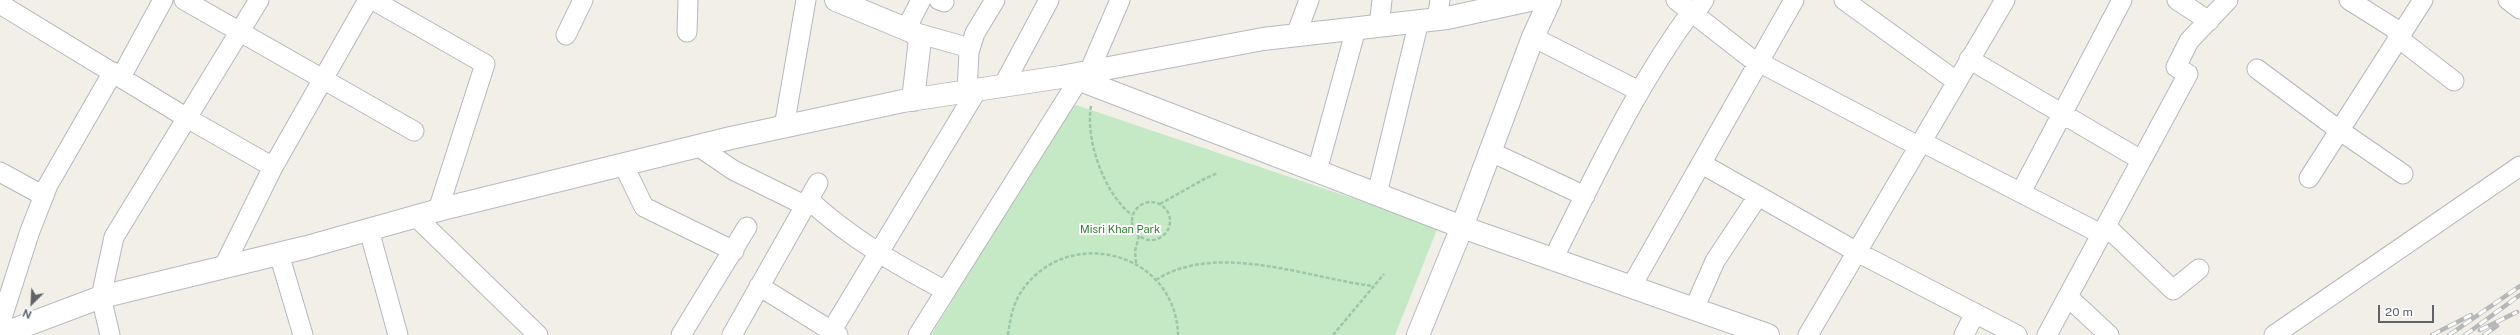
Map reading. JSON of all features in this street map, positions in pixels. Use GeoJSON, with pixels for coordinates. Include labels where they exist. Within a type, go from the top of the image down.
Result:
{"type":"FeatureCollection","features":[{"type":"Feature","properties":{"kind":"street"},"geometry":{"type":"LineString","coordinates":[[0,324],[44,196],[164,0]]}},
{"type":"Feature","properties":{"kind":"street"},"geometry":{"type":"LineString","coordinates":[[184,0],[321,80],[414,131]]}},
{"type":"Feature","properties":{"kind":"street"},"geometry":{"type":"LineString","coordinates":[[110,335],[101,297],[114,238],[259,0]]}},
{"type":"Feature","properties":{"kind":"street"},"geometry":{"type":"LineString","coordinates":[[223,268],[273,167],[321,80],[368,0]]}},
{"type":"Feature","properties":{"kind":"street"},"geometry":{"type":"LineString","coordinates":[[373,0],[485,64],[438,210]]}},
{"type":"Feature","properties":{"kind":"street"},"geometry":{"type":"LineString","coordinates":[[566,35],[583,0]]}},
{"type":"Feature","properties":{"kind":"street"},"geometry":{"type":"LineString","coordinates":[[687,32],[688,0]]}},
{"type":"Feature","properties":{"kind":"street"},"geometry":{"type":"LineString","coordinates":[[784,127],[806,0]]}},
{"type":"Feature","properties":{"kind":"street"},"geometry":{"type":"LineString","coordinates":[[836,0],[910,30],[970,48]]}},
{"type":"Feature","properties":{"kind":"street"},"geometry":{"type":"LineString","coordinates":[[910,30],[921,0]]}},
{"type":"Feature","properties":{"kind":"street"},"geometry":{"type":"LineString","coordinates":[[760,286],[833,334],[972,91],[970,48],[975,33],[995,0]]}},
{"type":"Feature","properties":{"kind":"street"},"geometry":{"type":"LineString","coordinates":[[1003,86],[1048,0]]}},
{"type":"Feature","properties":{"kind":"street"},"geometry":{"type":"LineString","coordinates":[[918,335],[1083,78],[1120,0]]}},
{"type":"Feature","properties":{"kind":"street"},"geometry":{"type":"LineString","coordinates":[[1296,35],[1309,0]]}},
{"type":"Feature","properties":{"kind":"street"},"geometry":{"type":"LineString","coordinates":[[1379,26],[1382,0]]}},
{"type":"Feature","properties":{"kind":"street"},"geometry":{"type":"LineString","coordinates":[[0,335],[101,297],[279,254],[438,210],[698,146],[784,127],[913,100],[1003,86],[1083,78],[1263,39],[1379,26],[1432,13],[1530,0]]}},
{"type":"Feature","properties":{"kind":"street"},"geometry":{"type":"LineString","coordinates":[[1418,335],[1462,227],[1489,151],[1533,37],[1550,0]]}},
{"type":"Feature","properties":{"kind":"street"},"geometry":{"type":"LineString","coordinates":[[1676,0],[1696,9],[1749,57],[1921,145],[2104,230],[2173,290],[2199,269]]}},
{"type":"Feature","properties":{"kind":"street"},"geometry":{"type":"LineString","coordinates":[[1631,287],[1794,0]]}},
{"type":"Feature","properties":{"kind":"street"},"geometry":{"type":"LineString","coordinates":[[1844,0],[1956,81]]}},
{"type":"Feature","properties":{"kind":"street"},"geometry":{"type":"LineString","coordinates":[[2021,192],[2122,0]]}},
{"type":"Feature","properties":{"kind":"street"},"geometry":{"type":"LineString","coordinates":[[2176,0],[2209,20]]}},
{"type":"Feature","properties":{"kind":"street"},"geometry":{"type":"LineString","coordinates":[[2047,335],[2188,74],[2176,67],[2189,41],[2228,0]]}},
{"type":"Feature","properties":{"kind":"street"},"geometry":{"type":"LineString","coordinates":[[2349,0],[2399,35],[2454,81]]}},
{"type":"Feature","properties":{"kind":"street"},"geometry":{"type":"LineString","coordinates":[[2309,178],[2399,35],[2423,0]]}},
{"type":"Feature","properties":{"kind":"street"},"geometry":{"type":"LineString","coordinates":[[2508,0],[2520,9]]}},
{"type":"Feature","properties":{"kind":"street"},"geometry":{"type":"LineString","coordinates":[[1808,335],[1921,145],[2002,1]]}},
{"type":"Feature","properties":{"kind":"street"},"geometry":{"type":"LineString","coordinates":[[0,4],[187,118],[273,167]]}},
{"type":"Feature","properties":{"kind":"street"},"geometry":{"type":"LineString","coordinates":[[1553,259],[1639,91],[1661,52],[1696,9]]}},
{"type":"Feature","properties":{"kind":"street"},"geometry":{"type":"LineString","coordinates":[[1377,194],[1432,13]]}},
{"type":"Feature","properties":{"kind":"street"},"geometry":{"type":"LineString","coordinates":[[1317,171],[1356,29]]}},
{"type":"Feature","properties":{"kind":"street"},"geometry":{"type":"LineString","coordinates":[[910,30],[920,39],[913,100]]}},
{"type":"Feature","properties":{"kind":"street"},"geometry":{"type":"LineString","coordinates":[[1533,37],[1639,91]]}},
{"type":"Feature","properties":{"kind":"street"},"geometry":{"type":"LineString","coordinates":[[1968,59],[2141,160]]}},
{"type":"Feature","properties":{"kind":"street"},"geometry":{"type":"LineString","coordinates":[[2257,69],[2339,130],[2403,174]]}},
{"type":"Feature","properties":{"kind":"street"},"geometry":{"type":"LineString","coordinates":[[1083,78],[1462,227],[1694,309],[1757,333]]}},
{"type":"Feature","properties":{"kind":"street"},"geometry":{"type":"LineString","coordinates":[[698,146],[733,170],[807,203],[878,254],[946,291]]}},
{"type":"Feature","properties":{"kind":"street"},"geometry":{"type":"LineString","coordinates":[[1489,151],[1585,196]]}},
{"type":"Feature","properties":{"kind":"street"},"geometry":{"type":"LineString","coordinates":[[623,164],[644,207],[734,251]]}},
{"type":"Feature","properties":{"kind":"street"},"geometry":{"type":"LineString","coordinates":[[1702,164],[1857,252],[2017,335]]}},
{"type":"Feature","properties":{"kind":"street"},"geometry":{"type":"LineString","coordinates":[[2274,335],[2520,166]]}},
{"type":"Feature","properties":{"kind":"street"},"geometry":{"type":"LineString","coordinates":[[0,172],[44,196]]}},
{"type":"Feature","properties":{"kind":"street"},"geometry":{"type":"LineString","coordinates":[[732,335],[818,183]]}},
{"type":"Feature","properties":{"kind":"street"},"geometry":{"type":"LineString","coordinates":[[1694,309],[1716,261],[1758,196]]}},
{"type":"Feature","properties":{"kind":"street"},"geometry":{"type":"LineString","coordinates":[[415,216],[534,334]]}},
{"type":"Feature","properties":{"kind":"street"},"geometry":{"type":"LineString","coordinates":[[681,335],[734,251],[747,227]]}},
{"type":"Feature","properties":{"kind":"street"},"geometry":{"type":"LineString","coordinates":[[369,230],[398,335]]}},
{"type":"Feature","properties":{"kind":"street"},"geometry":{"type":"LineString","coordinates":[[279,254],[303,335]]}},
{"type":"Feature","properties":{"kind":"street"},"geometry":{"type":"LineString","coordinates":[[2068,297],[2109,335]]}},
{"type":"Feature","properties":{"kind":"street"},"geometry":{"type":"LineString","coordinates":[[1964,335],[1975,313]]}},
{"type":"Feature","properties":{"kind":"path"},"geometry":{"type":"LineString","coordinates":[[1083,78],[1088,120],[1100,166],[1109,189],[1132,215]]}},
{"type":"Feature","properties":{"kind":"path"},"geometry":{"type":"LineString","coordinates":[[1160,204],[1169,214],[1170,227],[1157,240],[1144,239],[1139,236],[1132,226],[1132,215],[1136,208],[1147,202],[1160,204],[1206,178],[1218,173]]}},
{"type":"Feature","properties":{"kind":"path"},"geometry":{"type":"LineString","coordinates":[[1136,264],[1134,256],[1139,236]]}},
{"type":"Feature","properties":{"kind":"path"},"geometry":{"type":"LineString","coordinates":[[1008,335],[1011,312],[1022,290],[1040,271],[1062,258],[1087,252],[1112,255],[1136,264],[1156,280],[1170,301],[1177,324],[1178,335]]}},
{"type":"Feature","properties":{"kind":"path"},"geometry":{"type":"LineString","coordinates":[[1156,280],[1181,267],[1225,263],[1267,267],[1374,286]]}},
{"type":"Feature","properties":{"kind":"path"},"geometry":{"type":"LineString","coordinates":[[1333,335],[1384,274]]}},
{"type":"Feature","properties":{"kind":"green space","name":"Misri Khan Park"},"geometry":{"type":"Polygon","coordinates":[[[1073,104],[1438,227],[1395,335],[931,335],[1073,104]]]}},
{"type":"Feature","properties":{"kind":"railway"},"geometry":{"type":"LineString","coordinates":[[2449,335],[2520,286]]}},
{"type":"Feature","properties":{"kind":"railway"},"geometry":{"type":"LineString","coordinates":[[2465,335],[2520,295]]}},
{"type":"Feature","properties":{"kind":"railway"},"geometry":{"type":"LineString","coordinates":[[2480,330],[2517,312]]}},
{"type":"Feature","properties":{"kind":"railway"},"geometry":{"type":"LineString","coordinates":[[2432,335],[2471,315]]}},
{"type":"Feature","properties":{"kind":"railway"},"geometry":{"type":"LineString","coordinates":[[2484,335],[2497,326]]}}]}
